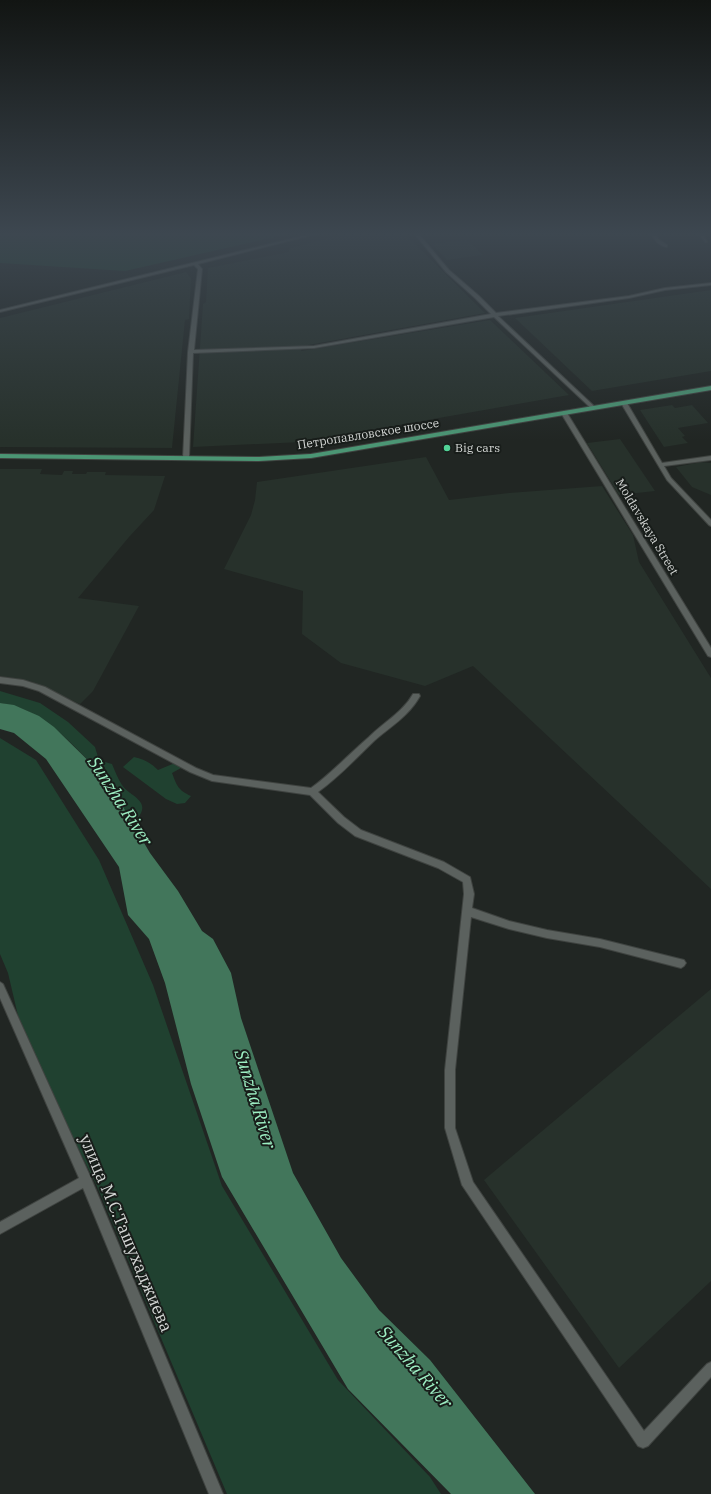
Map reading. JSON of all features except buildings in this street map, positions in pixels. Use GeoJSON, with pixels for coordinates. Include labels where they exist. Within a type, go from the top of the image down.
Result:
{"type":"FeatureCollection","features":[{"type":"Feature","properties":{"kind":"main road","name":"Петропавловское шоссе"},"geometry":{"type":"LineString","coordinates":[[0,456],[259,459],[310,456],[711,388]]}},
{"type":"Feature","properties":{"kind":"street"},"geometry":{"type":"LineString","coordinates":[[0,312],[41,302]]}},
{"type":"Feature","properties":{"kind":"street"},"geometry":{"type":"LineString","coordinates":[[186,458],[191,352],[196,302]]}},
{"type":"Feature","properties":{"kind":"street"},"geometry":{"type":"LineString","coordinates":[[481,302],[593,408]]}},
{"type":"Feature","properties":{"kind":"street"},"geometry":{"type":"LineString","coordinates":[[191,352],[314,347],[497,316],[524,310],[592,302]]}},
{"type":"Feature","properties":{"kind":"street"},"geometry":{"type":"LineString","coordinates":[[624,403],[669,479],[711,524]]}},
{"type":"Feature","properties":{"kind":"street","name":"Moldavskaya Street"},"geometry":{"type":"LineString","coordinates":[[564,413],[711,654]]}},
{"type":"Feature","properties":{"kind":"street"},"geometry":{"type":"LineString","coordinates":[[661,465],[711,458]]}},
{"type":"Feature","properties":{"kind":"street"},"geometry":{"type":"LineString","coordinates":[[0,680],[23,682],[42,689],[193,770],[212,778],[312,792],[341,820],[358,833],[441,865],[467,880],[469,894],[450,1070],[450,1128],[468,1185],[643,1441],[711,1368]]}},
{"type":"Feature","properties":{"kind":"street"},"geometry":{"type":"LineString","coordinates":[[312,792],[326,782],[380,731],[410,707],[416,696]]}},
{"type":"Feature","properties":{"kind":"street"},"geometry":{"type":"LineString","coordinates":[[467,911],[509,925],[547,934],[600,943],[680,963]]}},
{"type":"Feature","properties":{"kind":"street","name":"улица М.С.Ташухаджиева"},"geometry":{"type":"LineString","coordinates":[[0,987],[86,1180],[216,1494]]}},
{"type":"Feature","properties":{"kind":"street"},"geometry":{"type":"LineString","coordinates":[[0,1228],[86,1180]]}},
{"type":"Feature","properties":{"kind":"shaded area"},"geometry":{"type":"Polygon","coordinates":[[[66,302],[190,302],[189,319],[185,320],[172,448],[0,447],[0,318],[66,302]]]}},
{"type":"Feature","properties":{"kind":"shaded area"},"geometry":{"type":"Polygon","coordinates":[[[206,302],[474,302],[485,313],[303,346],[301,351],[490,320],[569,395],[302,442],[193,447],[203,304],[206,302]]]}},
{"type":"Feature","properties":{"kind":"shaded area"},"geometry":{"type":"Polygon","coordinates":[[[629,302],[711,302],[711,371],[592,391],[515,318],[629,302]]]}},
{"type":"Feature","properties":{"kind":"shaded area"},"geometry":{"type":"Polygon","coordinates":[[[672,405],[675,408],[692,405],[708,423],[678,428],[685,436],[682,437],[688,443],[664,447],[640,410],[672,405]]]}},
{"type":"Feature","properties":{"kind":"shaded area"},"geometry":{"type":"Polygon","coordinates":[[[620,439],[655,491],[619,495],[587,443],[620,439]]]}},
{"type":"Feature","properties":{"kind":"shaded area"},"geometry":{"type":"Polygon","coordinates":[[[426,457],[449,500],[509,493],[602,486],[633,535],[639,562],[711,678],[711,889],[473,666],[425,686],[341,663],[302,634],[303,591],[224,569],[251,515],[255,500],[257,482],[426,457]]]}},
{"type":"Feature","properties":{"kind":"shaded area"},"geometry":{"type":"Polygon","coordinates":[[[701,462],[711,463],[711,495],[692,487],[676,467],[701,462]]]}},
{"type":"Feature","properties":{"kind":"shaded area"},"geometry":{"type":"Polygon","coordinates":[[[0,469],[42,469],[40,474],[62,475],[64,471],[73,471],[72,474],[106,472],[105,475],[165,476],[154,510],[129,537],[78,598],[139,606],[93,691],[80,704],[30,681],[0,676],[0,469]]]}},
{"type":"Feature","properties":{"kind":"shaded area"},"geometry":{"type":"Polygon","coordinates":[[[0,691],[40,703],[68,722],[95,747],[98,757],[90,762],[60,733],[39,717],[14,706],[0,703],[0,691]]]}},
{"type":"Feature","properties":{"kind":"shaded area"},"geometry":{"type":"Polygon","coordinates":[[[0,738],[36,760],[99,860],[153,985],[222,1186],[338,1380],[430,1477],[441,1494],[227,1494],[96,1184],[24,1041],[8,973],[0,954],[0,738]]]}},
{"type":"Feature","properties":{"kind":"shaded area"},"geometry":{"type":"Polygon","coordinates":[[[134,757],[153,765],[158,770],[175,763],[181,768],[172,773],[177,784],[183,792],[191,796],[185,803],[177,804],[166,799],[123,767],[134,757]]]}},
{"type":"Feature","properties":{"kind":"shaded area"},"geometry":{"type":"Polygon","coordinates":[[[105,762],[112,764],[122,785],[141,803],[141,813],[137,819],[128,819],[98,773],[99,764],[105,762]]]}},
{"type":"Feature","properties":{"kind":"shaded area"},"geometry":{"type":"Polygon","coordinates":[[[711,989],[711,1281],[619,1368],[484,1180],[711,989]]]}},
{"type":"Feature","properties":{"kind":"water","name":"Sunzha River"},"geometry":{"type":"Polygon","coordinates":[[[0,703],[14,705],[39,716],[54,727],[106,778],[150,853],[178,891],[202,931],[213,939],[231,973],[241,1018],[293,1173],[341,1258],[379,1310],[430,1360],[535,1494],[451,1494],[348,1389],[222,1177],[191,1084],[165,983],[149,939],[128,915],[119,867],[46,759],[14,733],[0,729],[0,703]]]}},
{"type":"Feature","properties":{"kind":"place","name":"Big cars"},"geometry":{"type":"Point","coordinates":[447,448]}}]}
